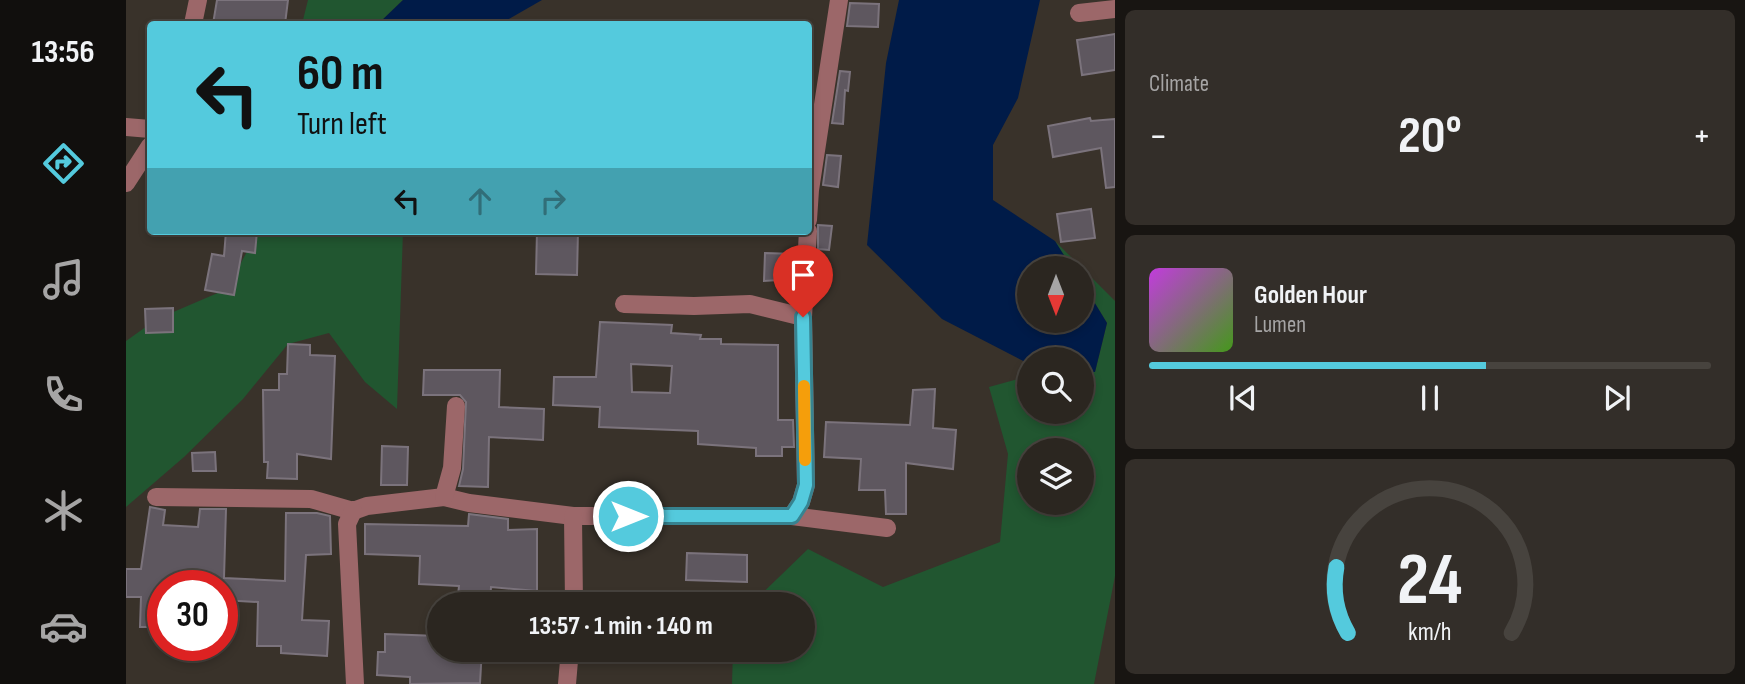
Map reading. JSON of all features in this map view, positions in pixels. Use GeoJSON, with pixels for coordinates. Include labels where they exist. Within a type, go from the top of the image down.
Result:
{"type":"FeatureCollection","features":[{"type":"Feature","properties":{"kind":"street"},"geometry":{"type":"LineString","coordinates":[[194,21],[198,0]]}},
{"type":"Feature","properties":{"kind":"street"},"geometry":{"type":"LineString","coordinates":[[812,162],[817,92],[839,0]]}},
{"type":"Feature","properties":{"kind":"street"},"geometry":{"type":"LineString","coordinates":[[1079,13],[1115,9]]}},
{"type":"Feature","properties":{"kind":"street"},"geometry":{"type":"LineString","coordinates":[[126,127],[147,129]]}},
{"type":"Feature","properties":{"kind":"street"},"geometry":{"type":"LineString","coordinates":[[126,183],[147,151]]}},
{"type":"Feature","properties":{"kind":"street"},"geometry":{"type":"LineString","coordinates":[[792,516],[801,502],[806,485],[803,317],[808,235]]}},
{"type":"Feature","properties":{"kind":"street"},"geometry":{"type":"LineString","coordinates":[[624,304],[750,304],[803,317]]}},
{"type":"Feature","properties":{"kind":"street"},"geometry":{"type":"LineString","coordinates":[[444,497],[452,468],[456,406]]}},
{"type":"Feature","properties":{"kind":"street"},"geometry":{"type":"LineString","coordinates":[[156,497],[311,499],[353,511],[366,506],[444,497],[469,503],[573,516],[792,516],[887,528]]}},
{"type":"Feature","properties":{"kind":"street"},"geometry":{"type":"LineString","coordinates":[[353,511],[347,524],[355,684]]}},
{"type":"Feature","properties":{"kind":"street"},"geometry":{"type":"LineString","coordinates":[[573,516],[574,592]]}},
{"type":"Feature","properties":{"kind":"street"},"geometry":{"type":"LineString","coordinates":[[568,684],[569,662]]}},
{"type":"Feature","properties":{"kind":"green space"},"geometry":{"type":"Polygon","coordinates":[[[308,0],[403,0],[381,21],[303,21],[308,0]]]}},
{"type":"Feature","properties":{"kind":"green space"},"geometry":{"type":"Polygon","coordinates":[[[256,235],[403,235],[397,409],[365,382],[329,333],[288,344],[243,399],[184,457],[126,507],[126,341],[157,319],[227,289],[256,235]]]}},
{"type":"Feature","properties":{"kind":"green space"},"geometry":{"type":"Polygon","coordinates":[[[1055,241],[1070,256],[1064,256],[1055,241]]]}},
{"type":"Feature","properties":{"kind":"green space"},"geometry":{"type":"Polygon","coordinates":[[[1094,280],[1115,301],[1115,576],[1094,684],[732,684],[733,662],[815,662],[815,592],[763,592],[808,549],[883,587],[1000,542],[1008,454],[989,387],[1017,379],[1017,424],[1094,424],[1094,372],[1107,323],[1094,302],[1094,280]]]}},
{"type":"Feature","properties":{"kind":"water"},"geometry":{"type":"Polygon","coordinates":[[[403,0],[542,0],[505,21],[381,21],[403,0]]]}},
{"type":"Feature","properties":{"kind":"water"},"geometry":{"type":"Polygon","coordinates":[[[899,0],[1040,0],[1018,98],[993,145],[993,200],[1055,241],[1064,256],[1017,256],[1017,333],[1094,333],[1094,302],[1107,323],[1095,372],[1094,347],[1017,347],[1017,358],[942,319],[867,245],[886,63],[899,0]]]}},
{"type":"Feature","properties":{"kind":"building"},"geometry":{"type":"Polygon","coordinates":[[[217,0],[288,0],[285,21],[214,21],[217,0]]]}},
{"type":"Feature","properties":{"kind":"building"},"geometry":{"type":"Polygon","coordinates":[[[850,3],[879,4],[878,27],[847,26],[850,3]]]}},
{"type":"Feature","properties":{"kind":"building"},"geometry":{"type":"Polygon","coordinates":[[[1115,34],[1115,70],[1082,75],[1077,40],[1115,34]]]}},
{"type":"Feature","properties":{"kind":"building"},"geometry":{"type":"Polygon","coordinates":[[[840,71],[850,72],[848,91],[845,90],[843,124],[832,123],[840,71]]]}},
{"type":"Feature","properties":{"kind":"building"},"geometry":{"type":"Polygon","coordinates":[[[1090,118],[1091,121],[1115,119],[1115,187],[1106,188],[1101,148],[1053,157],[1048,126],[1090,118]]]}},
{"type":"Feature","properties":{"kind":"building"},"geometry":{"type":"Polygon","coordinates":[[[827,155],[841,156],[838,187],[823,185],[827,155]]]}},
{"type":"Feature","properties":{"kind":"building"},"geometry":{"type":"Polygon","coordinates":[[[1091,209],[1095,238],[1061,242],[1057,214],[1091,209]]]}},
{"type":"Feature","properties":{"kind":"building"},"geometry":{"type":"Polygon","coordinates":[[[818,225],[832,226],[829,250],[818,249],[818,225]]]}},
{"type":"Feature","properties":{"kind":"building"},"geometry":{"type":"Polygon","coordinates":[[[226,235],[257,235],[255,253],[242,251],[234,295],[205,290],[212,254],[224,256],[226,235]]]}},
{"type":"Feature","properties":{"kind":"building"},"geometry":{"type":"Polygon","coordinates":[[[537,235],[578,235],[577,275],[536,274],[537,235]]]}},
{"type":"Feature","properties":{"kind":"building"},"geometry":{"type":"Polygon","coordinates":[[[765,253],[795,254],[794,279],[764,281],[765,253]]]}},
{"type":"Feature","properties":{"kind":"building"},"geometry":{"type":"Polygon","coordinates":[[[173,308],[173,332],[146,333],[145,309],[173,308]]]}},
{"type":"Feature","properties":{"kind":"building"},"geometry":{"type":"Polygon","coordinates":[[[600,322],[672,325],[671,333],[701,335],[700,339],[721,339],[721,344],[778,345],[778,420],[793,420],[794,447],[782,447],[782,456],[756,456],[756,448],[698,444],[698,431],[599,427],[600,407],[553,405],[554,377],[596,377],[600,322]],[[631,364],[632,392],[670,393],[672,366],[631,364]]]}},
{"type":"Feature","properties":{"kind":"building"},"geometry":{"type":"Polygon","coordinates":[[[288,344],[310,345],[310,355],[335,356],[331,459],[297,454],[297,479],[267,478],[268,462],[264,462],[263,390],[279,390],[279,374],[287,374],[288,344]]]}},
{"type":"Feature","properties":{"kind":"building"},"geometry":{"type":"Polygon","coordinates":[[[424,370],[500,370],[499,407],[544,409],[543,440],[489,437],[488,487],[459,486],[463,469],[466,402],[460,395],[423,395],[424,370]]]}},
{"type":"Feature","properties":{"kind":"building"},"geometry":{"type":"Polygon","coordinates":[[[935,389],[933,428],[956,430],[953,469],[906,463],[906,514],[886,514],[885,490],[859,490],[861,459],[824,457],[826,422],[910,425],[913,390],[935,389]]]}},
{"type":"Feature","properties":{"kind":"building"},"geometry":{"type":"Polygon","coordinates":[[[382,446],[408,447],[407,485],[381,485],[382,446]]]}},
{"type":"Feature","properties":{"kind":"building"},"geometry":{"type":"Polygon","coordinates":[[[215,452],[216,471],[193,471],[192,453],[215,452]]]}},
{"type":"Feature","properties":{"kind":"building"},"geometry":{"type":"Polygon","coordinates":[[[150,507],[165,510],[163,525],[198,527],[200,509],[226,509],[224,570],[147,570],[147,627],[140,627],[141,597],[126,597],[126,569],[141,569],[150,507]]]}},
{"type":"Feature","properties":{"kind":"building"},"geometry":{"type":"Polygon","coordinates":[[[286,513],[317,513],[330,516],[331,554],[306,555],[302,620],[329,621],[327,656],[281,653],[281,646],[257,646],[258,602],[238,601],[238,579],[285,581],[286,513]]]}},
{"type":"Feature","properties":{"kind":"building"},"geometry":{"type":"Polygon","coordinates":[[[469,514],[508,519],[508,530],[537,529],[537,591],[491,587],[491,592],[458,592],[459,586],[419,584],[420,556],[365,554],[365,524],[468,526],[469,514]]]}},
{"type":"Feature","properties":{"kind":"building"},"geometry":{"type":"Polygon","coordinates":[[[687,553],[747,555],[747,582],[686,580],[687,553]]]}},
{"type":"Feature","properties":{"kind":"building"},"geometry":{"type":"Polygon","coordinates":[[[385,634],[427,636],[427,662],[481,662],[480,683],[410,684],[410,677],[377,675],[378,652],[385,652],[385,634]]]}},
{"type":"Feature","properties":{"kind":"slow traffic"},"geometry":{"type":"LineString","coordinates":[[804,386],[805,460]]}},
{"type":"Feature","properties":{"kind":"route"},"geometry":{"type":"LineString","coordinates":[[628,516],[792,516],[801,502],[806,485],[803,317]]}}]}
